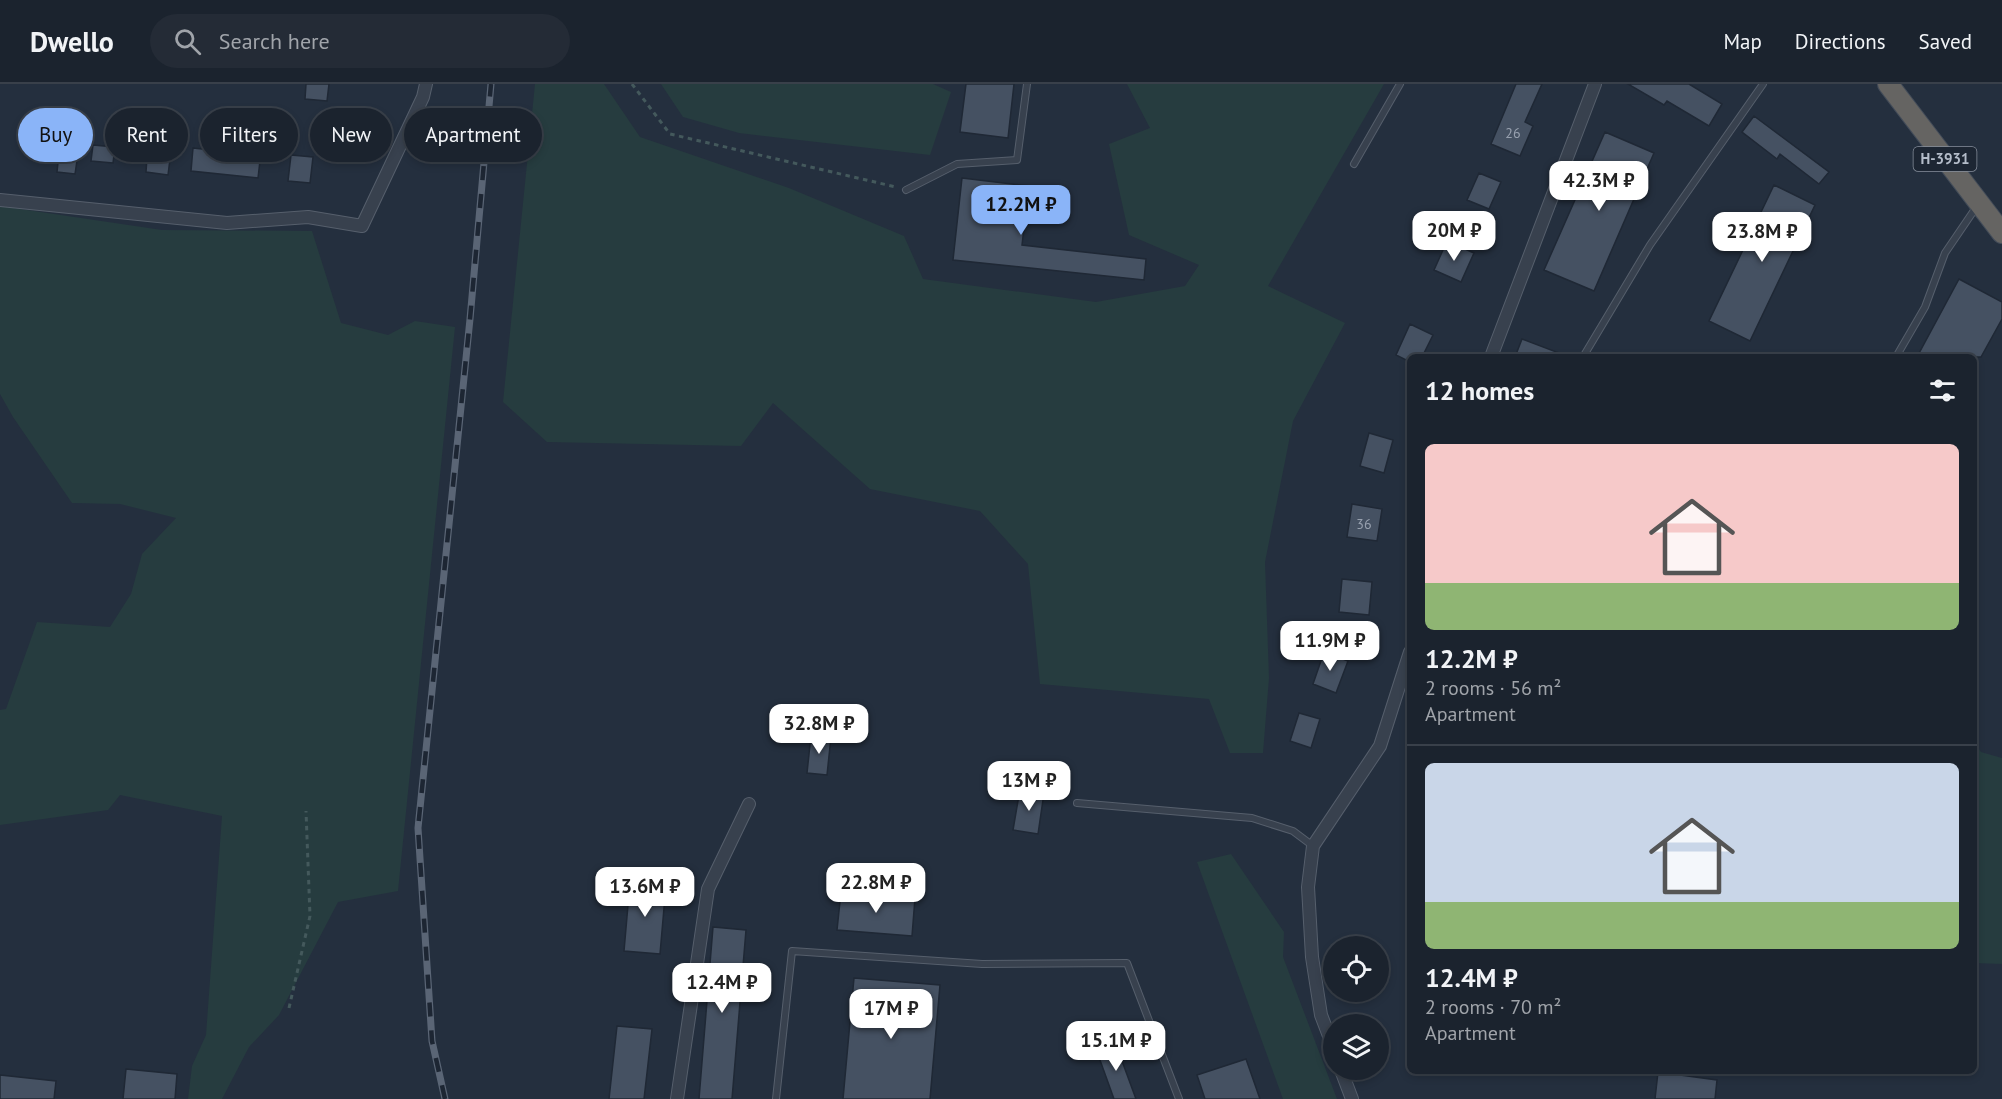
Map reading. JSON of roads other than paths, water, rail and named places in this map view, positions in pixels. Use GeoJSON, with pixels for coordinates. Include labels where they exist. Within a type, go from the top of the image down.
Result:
{"type":"FeatureCollection","features":[{"type":"Feature","properties":{"kind":"highway","name":"Н-3931"},"geometry":{"type":"LineString","coordinates":[[1888,84],[2002,233]]}},
{"type":"Feature","properties":{"kind":"street"},"geometry":{"type":"LineString","coordinates":[[0,200],[227,223],[308,217],[362,226],[423,97],[426,84]]}},
{"type":"Feature","properties":{"kind":"street"},"geometry":{"type":"LineString","coordinates":[[1492,354],[1595,84]]}},
{"type":"Feature","properties":{"kind":"street"},"geometry":{"type":"LineString","coordinates":[[1323,1020],[1312,957],[1308,887],[1312,846],[1380,746],[1407,661]]}},
{"type":"Feature","properties":{"kind":"street"},"geometry":{"type":"LineString","coordinates":[[677,1099],[708,889],[749,804]]}},
{"type":"Feature","properties":{"kind":"street"},"geometry":{"type":"LineString","coordinates":[[1345,1080],[1352,1099]]}},
{"type":"Feature","properties":{"kind":"lane"},"geometry":{"type":"LineString","coordinates":[[906,190],[957,164],[1017,160],[1027,84]]}},
{"type":"Feature","properties":{"kind":"lane"},"geometry":{"type":"LineString","coordinates":[[1354,164],[1400,84]]}},
{"type":"Feature","properties":{"kind":"lane"},"geometry":{"type":"LineString","coordinates":[[1585,354],[1650,245],[1763,84]]}},
{"type":"Feature","properties":{"kind":"lane"},"geometry":{"type":"LineString","coordinates":[[1898,354],[1925,307],[1945,253],[1979,203]]}},
{"type":"Feature","properties":{"kind":"lane"},"geometry":{"type":"LineString","coordinates":[[1077,803],[1252,818],[1293,831],[1312,846]]}},
{"type":"Feature","properties":{"kind":"lane"},"geometry":{"type":"LineString","coordinates":[[776,1099],[792,951],[982,964],[1127,963],[1179,1099]]}},
{"type":"Feature","properties":{"kind":"railway"},"geometry":{"type":"LineString","coordinates":[[445,1099],[432,1041],[418,828],[470,319],[491,84]]}}]}
